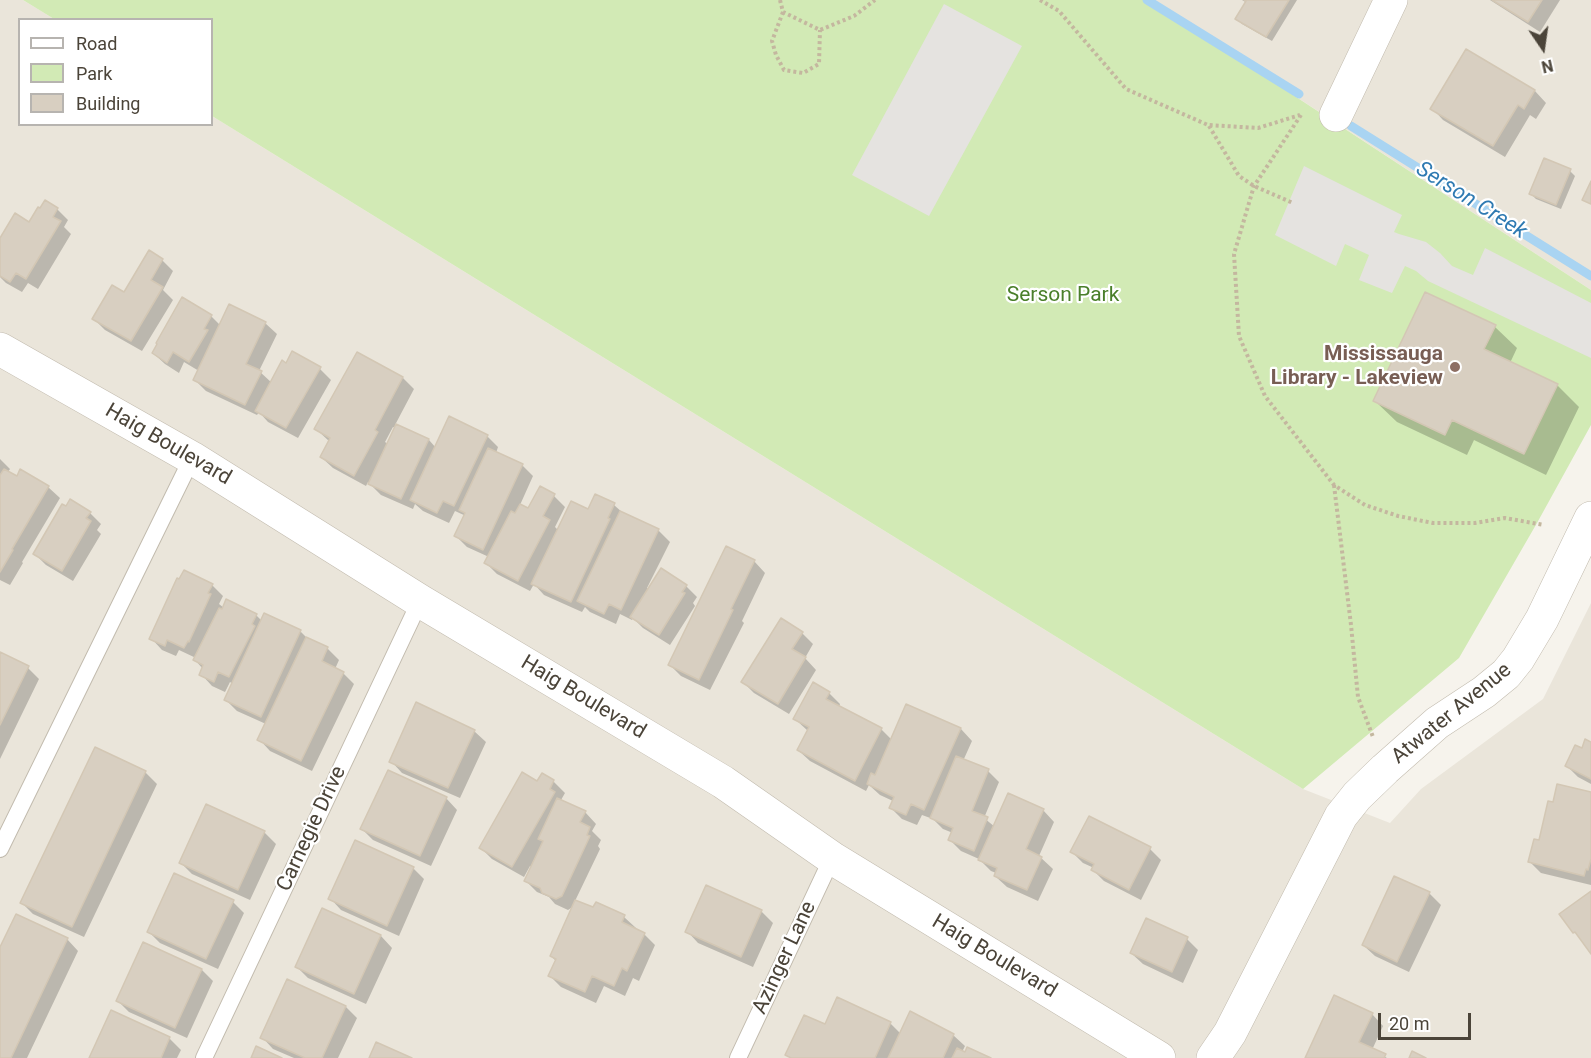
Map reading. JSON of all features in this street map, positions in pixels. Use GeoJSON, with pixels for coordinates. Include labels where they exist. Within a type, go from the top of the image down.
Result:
{"type":"FeatureCollection","features":[{"type":"Feature","properties":{"kind":"street"},"geometry":{"type":"LineString","coordinates":[[1336,115],[1391,0]]}},
{"type":"Feature","properties":{"kind":"street","name":"Haig Boulevard"},"geometry":{"type":"LineString","coordinates":[[0,349],[192,458],[420,601],[723,782],[832,858],[1159,1058]]}},
{"type":"Feature","properties":{"kind":"street","name":"Atwater Avenue"},"geometry":{"type":"LineString","coordinates":[[1213,1058],[1230,1033],[1341,816],[1384,769],[1437,723],[1484,692],[1506,674],[1518,659],[1542,618],[1591,518]]}},
{"type":"Feature","properties":{"kind":"lane"},"geometry":{"type":"LineString","coordinates":[[0,849],[192,458]]}},
{"type":"Feature","properties":{"kind":"lane","name":"Carnegie Drive"},"geometry":{"type":"LineString","coordinates":[[204,1058],[420,601]]}},
{"type":"Feature","properties":{"kind":"lane","name":"Azinger Lane"},"geometry":{"type":"LineString","coordinates":[[738,1058],[832,858]]}},
{"type":"Feature","properties":{"kind":"path"},"geometry":{"type":"LineString","coordinates":[[780,0],[783,12],[772,41],[784,70],[803,73],[819,64],[820,30]]}},
{"type":"Feature","properties":{"kind":"path"},"geometry":{"type":"LineString","coordinates":[[783,12],[820,30],[854,16],[875,0]]}},
{"type":"Feature","properties":{"kind":"path"},"geometry":{"type":"LineString","coordinates":[[1040,0],[1059,11],[1126,89],[1208,125],[1258,128],[1301,115],[1254,186],[1234,254],[1239,336],[1265,396],[1334,485],[1365,505],[1398,516],[1433,523],[1475,523],[1505,518],[1544,525]]}},
{"type":"Feature","properties":{"kind":"path"},"geometry":{"type":"LineString","coordinates":[[1208,125],[1239,176],[1254,186],[1293,203]]}},
{"type":"Feature","properties":{"kind":"path"},"geometry":{"type":"LineString","coordinates":[[1334,485],[1358,697],[1384,769]]}},
{"type":"Feature","properties":{"kind":"shaded area"},"geometry":{"type":"Polygon","coordinates":[[[0,0],[23,0],[52,18],[18,18],[18,126],[213,126],[213,117],[1303,789],[1390,823],[1421,789],[1543,699],[1591,603],[1591,1058],[0,1058],[0,0]]]}},
{"type":"Feature","properties":{"kind":"shaded area"},"geometry":{"type":"Polygon","coordinates":[[[1148,0],[1591,0],[1591,290],[1353,134],[1148,0]]]}},
{"type":"Feature","properties":{"kind":"shaded area"},"geometry":{"type":"Polygon","coordinates":[[[944,4],[1022,46],[929,216],[852,175],[944,4]]]}},
{"type":"Feature","properties":{"kind":"shaded area"},"geometry":{"type":"Polygon","coordinates":[[[1304,166],[1402,215],[1394,232],[1426,242],[1452,266],[1473,275],[1485,248],[1591,303],[1591,358],[1428,281],[1416,271],[1405,266],[1392,293],[1359,280],[1369,255],[1345,244],[1336,266],[1275,235],[1304,166]]]}},
{"type":"Feature","properties":{"kind":"green space","name":"Serson Park"},"geometry":{"type":"Polygon","coordinates":[[[23,0],[1148,0],[1591,290],[1591,425],[1459,658],[1303,789],[213,117],[213,18],[52,18],[23,0]]]}},
{"type":"Feature","properties":{"kind":"building"},"geometry":{"type":"Polygon","coordinates":[[[1244,0],[1289,0],[1266,37],[1235,19],[1246,1],[1244,0]]]}},
{"type":"Feature","properties":{"kind":"building"},"geometry":{"type":"Polygon","coordinates":[[[1492,0],[1542,0],[1528,22],[1492,0]]]}},
{"type":"Feature","properties":{"kind":"building"},"geometry":{"type":"Polygon","coordinates":[[[1466,49],[1535,90],[1524,109],[1518,105],[1493,146],[1430,109],[1466,49]]]}},
{"type":"Feature","properties":{"kind":"building"},"geometry":{"type":"Polygon","coordinates":[[[1544,158],[1571,169],[1556,205],[1529,194],[1544,158]]]}},
{"type":"Feature","properties":{"kind":"building"},"geometry":{"type":"Polygon","coordinates":[[[1591,181],[1591,204],[1582,200],[1591,181]]]}},
{"type":"Feature","properties":{"kind":"building"},"geometry":{"type":"Polygon","coordinates":[[[45,200],[58,208],[53,217],[61,221],[26,279],[16,273],[10,282],[0,276],[0,238],[15,213],[29,222],[45,200]]]}},
{"type":"Feature","properties":{"kind":"building"},"geometry":{"type":"Polygon","coordinates":[[[149,250],[163,259],[151,280],[163,287],[131,341],[92,319],[112,285],[124,292],[149,250]]]}},
{"type":"Feature","properties":{"kind":"building","name":"Mississauga Library - Lakeview"},"geometry":{"type":"Polygon","coordinates":[[[1425,292],[1496,325],[1484,349],[1558,384],[1524,454],[1452,420],[1445,435],[1373,401],[1425,292]]]}},
{"type":"Feature","properties":{"kind":"building"},"geometry":{"type":"Polygon","coordinates":[[[182,297],[212,315],[204,329],[208,330],[189,362],[173,352],[167,363],[152,353],[182,297]]]}},
{"type":"Feature","properties":{"kind":"building"},"geometry":{"type":"Polygon","coordinates":[[[229,304],[266,322],[246,364],[262,371],[245,405],[193,380],[229,304]]]}},
{"type":"Feature","properties":{"kind":"building"},"geometry":{"type":"Polygon","coordinates":[[[292,351],[321,367],[286,428],[255,411],[282,360],[286,363],[292,351]]]}},
{"type":"Feature","properties":{"kind":"building"},"geometry":{"type":"Polygon","coordinates":[[[357,352],[403,377],[375,430],[378,432],[354,476],[320,457],[330,438],[314,429],[357,352]]]}},
{"type":"Feature","properties":{"kind":"building"},"geometry":{"type":"Polygon","coordinates":[[[449,416],[488,435],[454,506],[443,501],[437,513],[410,500],[449,416]]]}},
{"type":"Feature","properties":{"kind":"building"},"geometry":{"type":"Polygon","coordinates":[[[396,424],[429,439],[401,499],[368,484],[396,424]]]}},
{"type":"Feature","properties":{"kind":"building"},"geometry":{"type":"Polygon","coordinates":[[[488,448],[523,464],[483,550],[454,536],[465,513],[459,510],[488,448]]]}},
{"type":"Feature","properties":{"kind":"building"},"geometry":{"type":"Polygon","coordinates":[[[4,469],[17,476],[20,469],[49,486],[0,572],[0,475],[4,469]]]}},
{"type":"Feature","properties":{"kind":"building"},"geometry":{"type":"Polygon","coordinates":[[[540,486],[555,494],[543,516],[550,520],[518,581],[484,563],[511,511],[515,513],[520,504],[528,508],[540,486]]]}},
{"type":"Feature","properties":{"kind":"building"},"geometry":{"type":"Polygon","coordinates":[[[595,494],[615,503],[608,518],[610,519],[571,602],[531,584],[571,501],[588,509],[595,494]]]}},
{"type":"Feature","properties":{"kind":"building"},"geometry":{"type":"Polygon","coordinates":[[[70,499],[91,512],[86,518],[91,521],[62,571],[33,554],[62,504],[66,506],[70,499]]]}},
{"type":"Feature","properties":{"kind":"building"},"geometry":{"type":"Polygon","coordinates":[[[620,511],[659,529],[621,610],[609,604],[604,614],[577,601],[620,511]]]}},
{"type":"Feature","properties":{"kind":"building"},"geometry":{"type":"Polygon","coordinates":[[[726,546],[755,560],[699,680],[668,665],[726,546]]]}},
{"type":"Feature","properties":{"kind":"building"},"geometry":{"type":"Polygon","coordinates":[[[661,568],[687,585],[682,592],[685,593],[659,635],[630,617],[661,568]]]}},
{"type":"Feature","properties":{"kind":"building"},"geometry":{"type":"Polygon","coordinates":[[[184,570],[213,584],[208,593],[211,594],[184,648],[167,640],[165,646],[149,639],[177,578],[179,579],[184,570]]]}},
{"type":"Feature","properties":{"kind":"building"},"geometry":{"type":"Polygon","coordinates":[[[226,599],[257,614],[252,624],[255,626],[229,677],[218,672],[214,682],[199,675],[203,665],[193,660],[219,608],[222,609],[226,599]]]}},
{"type":"Feature","properties":{"kind":"building"},"geometry":{"type":"Polygon","coordinates":[[[264,613],[301,630],[261,717],[224,700],[264,613]]]}},
{"type":"Feature","properties":{"kind":"building"},"geometry":{"type":"Polygon","coordinates":[[[781,618],[803,632],[792,649],[806,657],[778,704],[741,682],[781,618]]]}},
{"type":"Feature","properties":{"kind":"building"},"geometry":{"type":"Polygon","coordinates":[[[306,637],[328,647],[322,661],[344,672],[301,761],[257,740],[306,637]]]}},
{"type":"Feature","properties":{"kind":"building"},"geometry":{"type":"Polygon","coordinates":[[[0,652],[29,666],[0,725],[0,652]]]}},
{"type":"Feature","properties":{"kind":"building"},"geometry":{"type":"Polygon","coordinates":[[[813,682],[830,692],[826,699],[882,728],[855,781],[797,750],[809,727],[793,719],[813,682]]]}},
{"type":"Feature","properties":{"kind":"building"},"geometry":{"type":"Polygon","coordinates":[[[416,702],[475,730],[448,788],[389,762],[416,702]]]}},
{"type":"Feature","properties":{"kind":"building"},"geometry":{"type":"Polygon","coordinates":[[[906,704],[961,728],[924,810],[911,804],[906,815],[889,808],[894,797],[867,784],[871,773],[875,775],[906,704]]]}},
{"type":"Feature","properties":{"kind":"building"},"geometry":{"type":"Polygon","coordinates":[[[1585,739],[1591,742],[1591,779],[1565,766],[1575,745],[1582,748],[1585,739]]]}},
{"type":"Feature","properties":{"kind":"building"},"geometry":{"type":"Polygon","coordinates":[[[95,747],[146,771],[72,927],[20,903],[95,747]]]}},
{"type":"Feature","properties":{"kind":"building"},"geometry":{"type":"Polygon","coordinates":[[[956,756],[989,769],[972,811],[988,817],[974,851],[948,840],[953,828],[930,818],[956,756]]]}},
{"type":"Feature","properties":{"kind":"building"},"geometry":{"type":"Polygon","coordinates":[[[388,770],[447,797],[420,856],[360,829],[388,770]]]}},
{"type":"Feature","properties":{"kind":"building"},"geometry":{"type":"Polygon","coordinates":[[[522,772],[537,781],[542,773],[554,780],[550,789],[555,792],[512,867],[479,848],[522,772]]]}},
{"type":"Feature","properties":{"kind":"building"},"geometry":{"type":"Polygon","coordinates":[[[1557,784],[1591,792],[1591,859],[1584,876],[1528,862],[1534,839],[1539,840],[1548,801],[1553,802],[1557,784]]]}},
{"type":"Feature","properties":{"kind":"building"},"geometry":{"type":"Polygon","coordinates":[[[1008,793],[1044,809],[1026,849],[1042,857],[1027,890],[994,876],[997,868],[978,860],[1008,793]]]}},
{"type":"Feature","properties":{"kind":"building"},"geometry":{"type":"Polygon","coordinates":[[[557,798],[586,811],[580,822],[590,827],[587,835],[590,836],[562,896],[556,899],[524,881],[543,841],[538,839],[557,798]]]}},
{"type":"Feature","properties":{"kind":"building"},"geometry":{"type":"Polygon","coordinates":[[[206,804],[265,831],[238,890],[179,863],[206,804]]]}},
{"type":"Feature","properties":{"kind":"building"},"geometry":{"type":"Polygon","coordinates":[[[1089,816],[1151,847],[1129,890],[1091,870],[1094,864],[1070,852],[1089,816]]]}},
{"type":"Feature","properties":{"kind":"building"},"geometry":{"type":"Polygon","coordinates":[[[355,840],[414,867],[387,926],[328,899],[355,840]]]}},
{"type":"Feature","properties":{"kind":"building"},"geometry":{"type":"Polygon","coordinates":[[[174,873],[234,900],[206,959],[147,932],[174,873]]]}},
{"type":"Feature","properties":{"kind":"building"},"geometry":{"type":"Polygon","coordinates":[[[1394,876],[1430,892],[1397,962],[1362,945],[1394,876]]]}},
{"type":"Feature","properties":{"kind":"building"},"geometry":{"type":"Polygon","coordinates":[[[706,885],[762,910],[741,957],[685,932],[706,885]]]}},
{"type":"Feature","properties":{"kind":"building"},"geometry":{"type":"Polygon","coordinates":[[[1591,891],[1591,954],[1559,914],[1591,891]]]}},
{"type":"Feature","properties":{"kind":"building"},"geometry":{"type":"Polygon","coordinates":[[[575,900],[593,907],[596,902],[625,915],[622,922],[645,933],[627,971],[622,968],[614,986],[592,976],[585,992],[548,976],[556,959],[550,956],[575,900]]]}},
{"type":"Feature","properties":{"kind":"building"},"geometry":{"type":"Polygon","coordinates":[[[322,908],[381,935],[354,994],[295,967],[322,908]]]}},
{"type":"Feature","properties":{"kind":"building"},"geometry":{"type":"Polygon","coordinates":[[[16,914],[68,938],[11,1058],[0,1058],[0,947],[16,914]]]}},
{"type":"Feature","properties":{"kind":"building"},"geometry":{"type":"Polygon","coordinates":[[[1146,918],[1188,937],[1172,972],[1130,953],[1146,918]]]}},
{"type":"Feature","properties":{"kind":"building"},"geometry":{"type":"Polygon","coordinates":[[[143,942],[202,969],[175,1028],[116,1001],[143,942]]]}},
{"type":"Feature","properties":{"kind":"building"},"geometry":{"type":"Polygon","coordinates":[[[287,979],[346,1006],[322,1058],[305,1058],[260,1038],[287,979]]]}},
{"type":"Feature","properties":{"kind":"building"},"geometry":{"type":"Polygon","coordinates":[[[1334,995],[1373,1013],[1359,1042],[1386,1054],[1384,1058],[1305,1058],[1334,995]]]}},
{"type":"Feature","properties":{"kind":"building"},"geometry":{"type":"Polygon","coordinates":[[[837,997],[891,1022],[875,1058],[791,1058],[785,1055],[804,1015],[825,1024],[837,997]]]}},
{"type":"Feature","properties":{"kind":"building"},"geometry":{"type":"Polygon","coordinates":[[[111,1010],[170,1037],[161,1058],[89,1058],[111,1010]]]}},
{"type":"Feature","properties":{"kind":"building"},"geometry":{"type":"Polygon","coordinates":[[[910,1011],[954,1034],[943,1058],[888,1058],[910,1011]]]}},
{"type":"Feature","properties":{"kind":"building"},"geometry":{"type":"Polygon","coordinates":[[[376,1042],[412,1058],[369,1058],[376,1042]]]}},
{"type":"Feature","properties":{"kind":"building"},"geometry":{"type":"Polygon","coordinates":[[[256,1046],[282,1058],[251,1058],[256,1046]]]}},
{"type":"Feature","properties":{"kind":"building"},"geometry":{"type":"Polygon","coordinates":[[[967,1047],[991,1058],[952,1058],[957,1048],[965,1052],[967,1047]]]}},
{"type":"Feature","properties":{"kind":"building"},"geometry":{"type":"Polygon","coordinates":[[[1412,1051],[1426,1058],[1409,1058],[1412,1051]]]}},
{"type":"Feature","properties":{"kind":"waterway","name":"Serson Creek"},"geometry":{"type":"LineString","coordinates":[[1147,0],[1299,94]]}},
{"type":"Feature","properties":{"kind":"waterway","name":"Serson Creek"},"geometry":{"type":"LineString","coordinates":[[1351,126],[1591,276]]}},
{"type":"Feature","properties":{"kind":"place","name":"Mississauga Library - Lakeview"},"geometry":{"type":"Point","coordinates":[1455,367]}}]}
